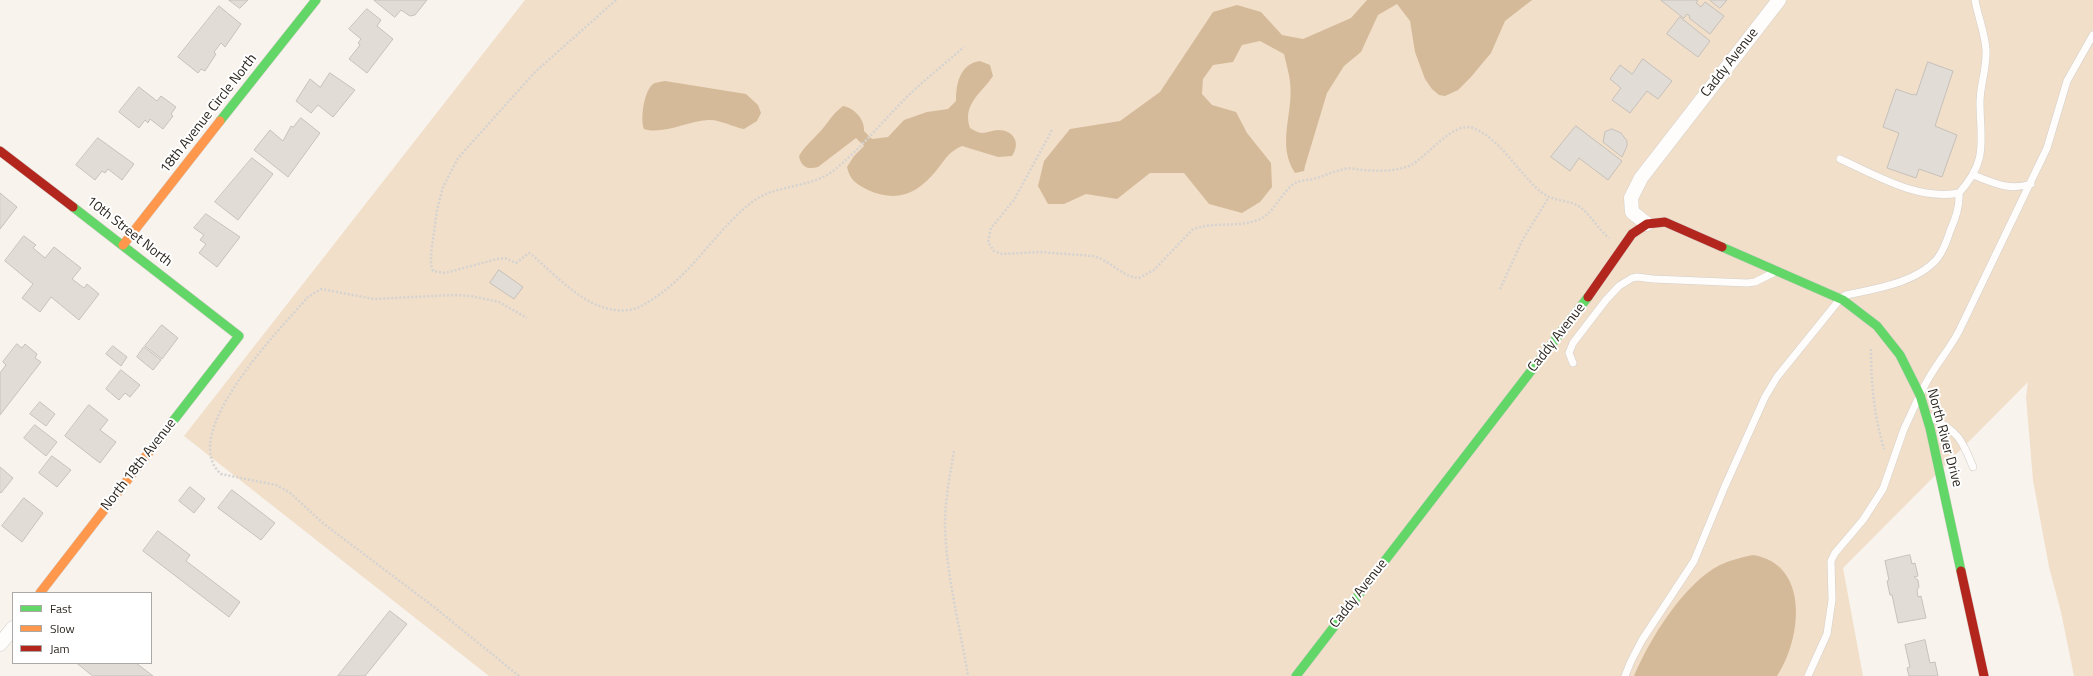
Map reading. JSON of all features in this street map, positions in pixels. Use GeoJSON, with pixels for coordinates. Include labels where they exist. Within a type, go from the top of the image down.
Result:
{"type":"FeatureCollection","features":[{"type":"Feature","properties":{"kind":"street","name":"18th Avenue Circle North"},"geometry":{"type":"LineString","coordinates":[[123,245],[316,0]]}},
{"type":"Feature","properties":{"kind":"street","name":"Caddy Avenue"},"geometry":{"type":"LineString","coordinates":[[1296,676],[1577,312],[1632,234],[1647,224],[1632,212],[1631,198],[1641,178],[1779,0]]}},
{"type":"Feature","properties":{"kind":"street","name":"10th Street North"},"geometry":{"type":"LineString","coordinates":[[0,151],[239,336]]}},
{"type":"Feature","properties":{"kind":"street","name":"North River Drive"},"geometry":{"type":"LineString","coordinates":[[1647,224],[1665,222],[1840,299],[1873,324],[1900,355],[1920,395],[1926,414],[1984,676]]}},
{"type":"Feature","properties":{"kind":"street","name":"North 18th Avenue"},"geometry":{"type":"LineString","coordinates":[[41,592],[239,336]]}},
{"type":"Feature","properties":{"kind":"street"},"geometry":{"type":"LineString","coordinates":[[0,644],[12,629]]}},
{"type":"Feature","properties":{"kind":"lane"},"geometry":{"type":"LineString","coordinates":[[1625,676],[1642,640],[1694,561],[1724,486],[1765,397],[1777,377],[1840,299],[1846,295],[1908,278],[1927,268],[1937,259],[1944,247],[1953,226],[1959,201],[1959,193],[1973,175],[1981,156],[1980,100],[1986,51],[1983,30],[1975,0]]}},
{"type":"Feature","properties":{"kind":"lane"},"geometry":{"type":"LineString","coordinates":[[1808,676],[1819,654],[1829,627],[1832,600],[1831,561],[1841,545],[1875,503],[1883,490],[1904,430],[1927,379],[1948,352],[2031,184],[2047,148],[2067,81],[2093,35]]}},
{"type":"Feature","properties":{"kind":"lane"},"geometry":{"type":"LineString","coordinates":[[1840,159],[1900,186],[1919,192],[1934,194],[1959,193]]}},
{"type":"Feature","properties":{"kind":"lane"},"geometry":{"type":"LineString","coordinates":[[1973,175],[2005,187],[2017,188],[2031,184]]}},
{"type":"Feature","properties":{"kind":"lane"},"geometry":{"type":"LineString","coordinates":[[1573,363],[1569,353],[1573,343],[1606,300],[1619,286],[1632,278],[1637,277],[1747,283],[1755,282],[1778,271]]}},
{"type":"Feature","properties":{"kind":"lane"},"geometry":{"type":"LineString","coordinates":[[1926,414],[1951,428],[1965,446],[1973,467]]}},
{"type":"Feature","properties":{"kind":"path"},"geometry":{"type":"LineString","coordinates":[[616,0],[535,72],[458,158],[443,187],[437,210],[431,254],[431,265],[433,271],[441,274],[505,258],[516,263],[529,254],[532,254],[566,286],[590,301],[606,308],[628,310],[634,309],[663,292],[681,277],[754,200],[773,192],[812,182],[832,172],[876,131],[912,92],[964,47]]}},
{"type":"Feature","properties":{"kind":"path"},"geometry":{"type":"LineString","coordinates":[[1052,130],[1014,200],[991,228],[988,242],[991,248],[1002,254],[1040,252],[1093,256],[1101,258],[1134,278],[1145,276],[1154,270],[1192,230],[1200,226],[1234,225],[1264,217],[1291,186],[1304,179],[1315,179],[1348,168],[1362,170],[1395,170],[1410,165],[1459,128],[1473,128],[1501,148],[1540,192],[1549,197],[1574,204],[1580,208],[1606,235],[1622,248]]}},
{"type":"Feature","properties":{"kind":"path"},"geometry":{"type":"LineString","coordinates":[[1500,289],[1523,239],[1549,197]]}},
{"type":"Feature","properties":{"kind":"path"},"geometry":{"type":"LineString","coordinates":[[519,676],[465,631],[324,524],[289,492],[276,485],[221,474],[214,465],[210,450],[210,437],[223,403],[243,375],[308,296],[321,289],[374,299],[454,295],[472,296],[499,302],[527,318]]}},
{"type":"Feature","properties":{"kind":"path"},"geometry":{"type":"LineString","coordinates":[[1873,324],[1871,365],[1873,395],[1879,432],[1890,470]]}},
{"type":"Feature","properties":{"kind":"path"},"geometry":{"type":"LineString","coordinates":[[954,451],[945,524],[950,587],[958,618],[968,676]]}},
{"type":"Feature","properties":{"kind":"shaded area"},"geometry":{"type":"Polygon","coordinates":[[[525,0],[2093,0],[2093,676],[2074,676],[2061,612],[2049,567],[2033,480],[2026,397],[2028,382],[1843,568],[1863,676],[489,676],[184,436],[525,0]]]}},
{"type":"Feature","properties":{"kind":"shaded area"},"geometry":{"type":"Polygon","coordinates":[[[1367,0],[1532,0],[1505,21],[1491,53],[1471,77],[1458,90],[1445,96],[1439,95],[1432,89],[1425,79],[1415,52],[1410,21],[1397,4],[1378,15],[1361,52],[1344,66],[1327,93],[1304,171],[1295,173],[1289,162],[1287,151],[1286,140],[1291,94],[1290,79],[1284,54],[1260,41],[1242,45],[1233,62],[1213,65],[1203,79],[1202,94],[1212,105],[1236,112],[1247,133],[1271,163],[1272,187],[1260,202],[1242,213],[1209,204],[1184,173],[1150,173],[1117,199],[1086,194],[1064,204],[1048,204],[1038,186],[1044,161],[1070,129],[1120,121],[1160,92],[1213,12],[1237,5],[1261,12],[1282,35],[1303,39],[1351,18],[1367,0]]]}},
{"type":"Feature","properties":{"kind":"shaded area"},"geometry":{"type":"Polygon","coordinates":[[[980,61],[990,65],[993,76],[971,106],[968,120],[970,128],[980,133],[994,130],[1008,132],[1012,135],[1016,142],[1015,151],[1012,156],[998,157],[962,146],[950,154],[929,179],[921,186],[914,191],[897,196],[878,194],[868,190],[857,184],[852,178],[847,167],[854,156],[864,146],[856,138],[818,167],[808,168],[801,163],[799,156],[801,152],[843,106],[851,109],[858,115],[863,123],[864,131],[872,139],[888,137],[904,120],[927,112],[948,109],[956,101],[960,75],[968,66],[980,61]]]}},
{"type":"Feature","properties":{"kind":"shaded area"},"geometry":{"type":"Polygon","coordinates":[[[665,81],[746,94],[758,105],[761,113],[757,121],[744,129],[717,121],[708,120],[667,129],[644,129],[642,119],[647,93],[653,84],[665,81]]]}},
{"type":"Feature","properties":{"kind":"shaded area"},"geometry":{"type":"Polygon","coordinates":[[[1753,555],[1771,561],[1784,572],[1792,587],[1796,605],[1792,643],[1777,676],[1634,676],[1658,630],[1693,585],[1707,573],[1720,565],[1753,555]]]}},
{"type":"Feature","properties":{"kind":"building"},"geometry":{"type":"Polygon","coordinates":[[[229,0],[248,0],[240,8],[229,0]]]}},
{"type":"Feature","properties":{"kind":"building"},"geometry":{"type":"Polygon","coordinates":[[[374,0],[427,0],[415,15],[410,16],[401,10],[395,17],[374,0]]]}},
{"type":"Feature","properties":{"kind":"building"},"geometry":{"type":"Polygon","coordinates":[[[1661,0],[1698,0],[1696,3],[1701,7],[1705,2],[1724,16],[1710,34],[1689,18],[1690,16],[1687,14],[1684,18],[1661,0]]]}},
{"type":"Feature","properties":{"kind":"building"},"geometry":{"type":"Polygon","coordinates":[[[1710,0],[1727,0],[1720,8],[1710,0]]]}},
{"type":"Feature","properties":{"kind":"building"},"geometry":{"type":"Polygon","coordinates":[[[219,6],[241,24],[225,47],[221,43],[214,52],[216,54],[205,71],[201,69],[198,73],[178,57],[219,6]]]}},
{"type":"Feature","properties":{"kind":"building"},"geometry":{"type":"Polygon","coordinates":[[[367,9],[381,20],[377,26],[393,39],[367,73],[349,59],[360,45],[358,43],[361,39],[349,29],[367,9]]]}},
{"type":"Feature","properties":{"kind":"building"},"geometry":{"type":"Polygon","coordinates":[[[1680,17],[1710,41],[1698,57],[1667,34],[1680,17]]]}},
{"type":"Feature","properties":{"kind":"building"},"geometry":{"type":"Polygon","coordinates":[[[1643,59],[1672,81],[1658,99],[1647,91],[1630,113],[1612,100],[1621,88],[1610,79],[1620,65],[1632,74],[1643,59]]]}},
{"type":"Feature","properties":{"kind":"building"},"geometry":{"type":"Polygon","coordinates":[[[1928,62],[1953,71],[1935,126],[1957,135],[1942,177],[1919,169],[1916,178],[1887,168],[1899,133],[1883,127],[1896,89],[1916,95],[1928,62]]]}},
{"type":"Feature","properties":{"kind":"building"},"geometry":{"type":"Polygon","coordinates":[[[330,73],[355,90],[333,117],[318,105],[311,113],[296,101],[310,79],[320,87],[330,73]]]}},
{"type":"Feature","properties":{"kind":"building"},"geometry":{"type":"Polygon","coordinates":[[[139,87],[157,101],[161,96],[176,107],[171,114],[173,116],[163,129],[150,119],[148,123],[145,120],[139,128],[119,112],[139,87]]]}},
{"type":"Feature","properties":{"kind":"building"},"geometry":{"type":"Polygon","coordinates":[[[301,118],[320,133],[288,177],[254,150],[270,130],[283,141],[291,126],[293,127],[301,118]]]}},
{"type":"Feature","properties":{"kind":"building"},"geometry":{"type":"Polygon","coordinates":[[[1576,126],[1622,161],[1608,180],[1579,158],[1570,171],[1551,157],[1576,126]]]}},
{"type":"Feature","properties":{"kind":"building"},"geometry":{"type":"Polygon","coordinates":[[[1612,129],[1621,133],[1627,141],[1627,146],[1622,157],[1603,142],[1605,132],[1612,129]]]}},
{"type":"Feature","properties":{"kind":"building"},"geometry":{"type":"Polygon","coordinates":[[[98,138],[134,164],[122,180],[108,169],[105,173],[102,171],[95,180],[76,165],[98,138]]]}},
{"type":"Feature","properties":{"kind":"building"},"geometry":{"type":"Polygon","coordinates":[[[252,158],[273,174],[238,220],[215,202],[252,158]]]}},
{"type":"Feature","properties":{"kind":"building"},"geometry":{"type":"Polygon","coordinates":[[[0,193],[17,207],[0,229],[0,193]]]}},
{"type":"Feature","properties":{"kind":"building"},"geometry":{"type":"Polygon","coordinates":[[[206,214],[240,237],[217,267],[199,253],[206,244],[200,240],[204,235],[194,228],[206,214]]]}},
{"type":"Feature","properties":{"kind":"building"},"geometry":{"type":"Polygon","coordinates":[[[24,236],[36,245],[33,248],[45,258],[54,247],[81,268],[72,279],[84,288],[87,284],[99,294],[79,320],[51,297],[40,312],[22,298],[33,284],[5,261],[24,236]]]}},
{"type":"Feature","properties":{"kind":"building"},"geometry":{"type":"Polygon","coordinates":[[[499,270],[523,287],[514,299],[490,283],[499,270]]]}},
{"type":"Feature","properties":{"kind":"building"},"geometry":{"type":"Polygon","coordinates":[[[162,325],[178,338],[162,359],[145,346],[162,325]]]}},
{"type":"Feature","properties":{"kind":"building"},"geometry":{"type":"Polygon","coordinates":[[[17,344],[22,348],[25,344],[37,354],[35,358],[41,362],[0,415],[0,373],[6,365],[3,362],[17,344]]]}},
{"type":"Feature","properties":{"kind":"building"},"geometry":{"type":"Polygon","coordinates":[[[113,346],[127,357],[121,366],[106,354],[113,346]]]}},
{"type":"Feature","properties":{"kind":"building"},"geometry":{"type":"Polygon","coordinates":[[[144,347],[161,360],[153,370],[137,357],[144,347]]]}},
{"type":"Feature","properties":{"kind":"building"},"geometry":{"type":"Polygon","coordinates":[[[121,370],[140,385],[130,397],[125,393],[119,400],[106,389],[121,370]]]}},
{"type":"Feature","properties":{"kind":"building"},"geometry":{"type":"Polygon","coordinates":[[[40,402],[55,414],[46,426],[30,414],[40,402]]]}},
{"type":"Feature","properties":{"kind":"building"},"geometry":{"type":"Polygon","coordinates":[[[89,405],[108,420],[100,430],[116,442],[100,463],[65,436],[89,405]]]}},
{"type":"Feature","properties":{"kind":"building"},"geometry":{"type":"Polygon","coordinates":[[[35,425],[57,442],[46,456],[24,438],[35,425]]]}},
{"type":"Feature","properties":{"kind":"building"},"geometry":{"type":"Polygon","coordinates":[[[52,456],[71,470],[57,487],[39,473],[52,456]]]}},
{"type":"Feature","properties":{"kind":"building"},"geometry":{"type":"Polygon","coordinates":[[[0,467],[13,478],[1,493],[0,492],[0,467]]]}},
{"type":"Feature","properties":{"kind":"building"},"geometry":{"type":"Polygon","coordinates":[[[190,487],[205,499],[194,513],[179,501],[190,487]]]}},
{"type":"Feature","properties":{"kind":"building"},"geometry":{"type":"Polygon","coordinates":[[[232,490],[275,523],[261,540],[218,508],[232,490]]]}},
{"type":"Feature","properties":{"kind":"building"},"geometry":{"type":"Polygon","coordinates":[[[24,498],[43,513],[22,542],[2,526],[24,498]]]}},
{"type":"Feature","properties":{"kind":"building"},"geometry":{"type":"Polygon","coordinates":[[[158,531],[190,555],[186,561],[240,602],[229,617],[143,551],[158,531]]]}},
{"type":"Feature","properties":{"kind":"building"},"geometry":{"type":"Polygon","coordinates":[[[1910,555],[1912,564],[1915,563],[1918,576],[1914,577],[1918,580],[1918,597],[1921,596],[1926,618],[1898,623],[1892,595],[1890,595],[1887,581],[1889,580],[1885,561],[1910,555]]]}},
{"type":"Feature","properties":{"kind":"building"},"geometry":{"type":"Polygon","coordinates":[[[390,611],[407,624],[365,676],[338,676],[390,611]]]}},
{"type":"Feature","properties":{"kind":"building"},"geometry":{"type":"Polygon","coordinates":[[[1925,640],[1930,663],[1935,662],[1938,676],[1909,676],[1907,668],[1910,667],[1905,645],[1925,640]]]}},
{"type":"Feature","properties":{"kind":"building"},"geometry":{"type":"Polygon","coordinates":[[[78,664],[137,664],[153,676],[93,676],[78,664]]]}},
{"type":"Feature","properties":{"kind":"traffic: fast"},"geometry":{"type":"LineString","coordinates":[[220,121],[316,0]]}},
{"type":"Feature","properties":{"kind":"traffic: fast"},"geometry":{"type":"LineString","coordinates":[[73,207],[239,336],[163,434]]}},
{"type":"Feature","properties":{"kind":"traffic: fast"},"geometry":{"type":"LineString","coordinates":[[1722,247],[1843,300],[1877,326],[1900,355],[1920,395],[1930,428],[1961,571]]}},
{"type":"Feature","properties":{"kind":"traffic: fast"},"geometry":{"type":"LineString","coordinates":[[1296,676],[1588,297]]}},
{"type":"Feature","properties":{"kind":"traffic: slow"},"geometry":{"type":"LineString","coordinates":[[123,245],[220,121]]}},
{"type":"Feature","properties":{"kind":"traffic: slow"},"geometry":{"type":"LineString","coordinates":[[41,592],[163,434]]}},
{"type":"Feature","properties":{"kind":"traffic: jam"},"geometry":{"type":"LineString","coordinates":[[0,151],[73,207]]}},
{"type":"Feature","properties":{"kind":"traffic: jam"},"geometry":{"type":"LineString","coordinates":[[1588,297],[1632,234],[1647,224],[1665,222],[1722,247]]}},
{"type":"Feature","properties":{"kind":"traffic: jam"},"geometry":{"type":"LineString","coordinates":[[1961,571],[1984,676]]}}]}
